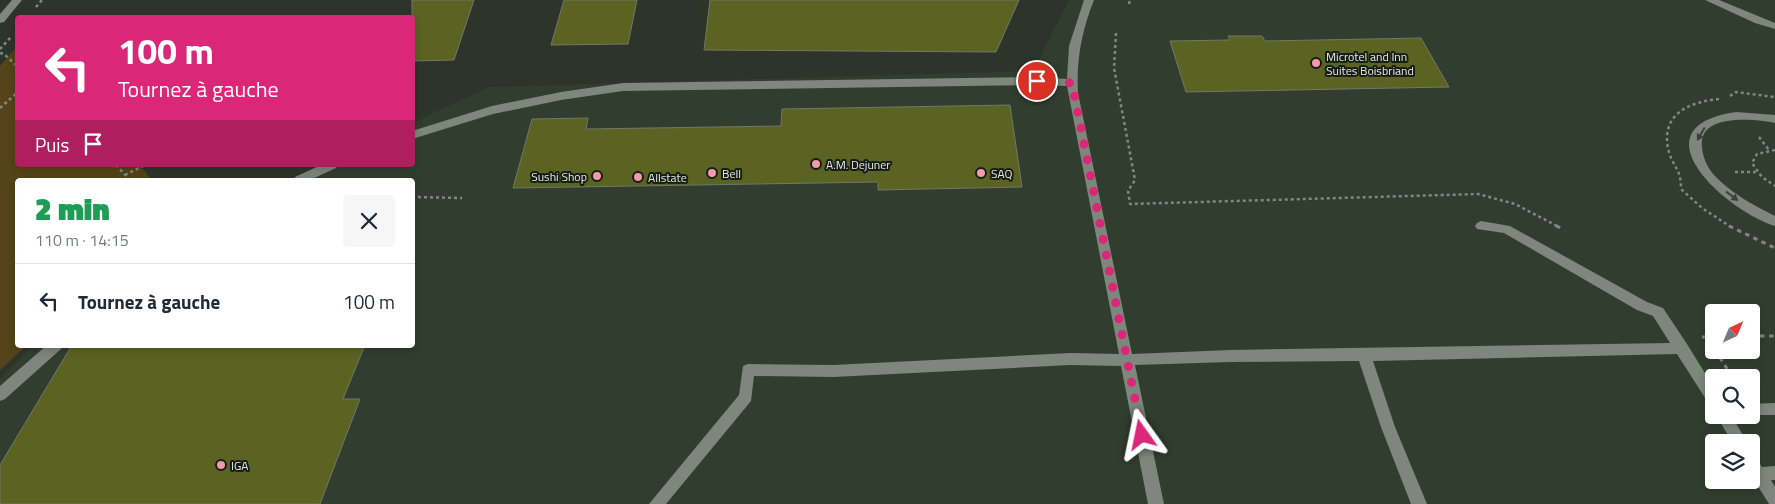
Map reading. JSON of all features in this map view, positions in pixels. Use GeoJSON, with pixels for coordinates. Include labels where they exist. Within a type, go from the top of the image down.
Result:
{"type":"FeatureCollection","features":[{"type":"Feature","properties":{"kind":"street"},"geometry":{"type":"LineString","coordinates":[[0,20],[17,0]]}},
{"type":"Feature","properties":{"kind":"street"},"geometry":{"type":"LineString","coordinates":[[1090,0],[1080,24],[1075,45],[1072,83],[1156,504]]}},
{"type":"Feature","properties":{"kind":"street"},"geometry":{"type":"LineString","coordinates":[[1710,0],[1759,22],[1775,26]]}},
{"type":"Feature","properties":{"kind":"street"},"geometry":{"type":"LineString","coordinates":[[415,134],[492,110],[561,96],[623,87],[1037,81],[1072,83]]}},
{"type":"Feature","properties":{"kind":"street"},"geometry":{"type":"LineString","coordinates":[[1775,120],[1745,115],[1714,120],[1707,124],[1698,135],[1696,149],[1697,155],[1707,173],[1726,193],[1751,210],[1775,221]]}},
{"type":"Feature","properties":{"kind":"street"},"geometry":{"type":"LineString","coordinates":[[304,178],[328,167]]}},
{"type":"Feature","properties":{"kind":"street"},"geometry":{"type":"LineString","coordinates":[[1481,226],[1498,226],[1513,232],[1642,306],[1658,312],[1705,385]]}},
{"type":"Feature","properties":{"kind":"street"},"geometry":{"type":"LineString","coordinates":[[0,395],[53,348]]}},
{"type":"Feature","properties":{"kind":"street"},"geometry":{"type":"LineString","coordinates":[[657,504],[746,397],[748,370],[842,370],[1070,359],[1126,360],[1230,356],[1682,348]]}},
{"type":"Feature","properties":{"kind":"street"},"geometry":{"type":"LineString","coordinates":[[1364,355],[1388,427],[1419,504]]}},
{"type":"Feature","properties":{"kind":"street"},"geometry":{"type":"LineString","coordinates":[[1760,410],[1775,409]]}},
{"type":"Feature","properties":{"kind":"street"},"geometry":{"type":"LineString","coordinates":[[1760,469],[1775,473]]}},
{"type":"Feature","properties":{"kind":"street"},"geometry":{"type":"LineString","coordinates":[[1760,476],[1775,500]]}},
{"type":"Feature","properties":{"kind":"path"},"geometry":{"type":"LineString","coordinates":[[1128,4],[1130,0]]}},
{"type":"Feature","properties":{"kind":"path"},"geometry":{"type":"LineString","coordinates":[[1116,33],[1114,68],[1135,180],[1128,191],[1130,204],[1478,194],[1515,204],[1561,228]]}},
{"type":"Feature","properties":{"kind":"path"},"geometry":{"type":"LineString","coordinates":[[0,53],[4,54],[15,64]]}},
{"type":"Feature","properties":{"kind":"path"},"geometry":{"type":"LineString","coordinates":[[0,108],[15,95]]}},
{"type":"Feature","properties":{"kind":"path"},"geometry":{"type":"LineString","coordinates":[[1669,152],[1667,139],[1669,123],[1686,106],[1701,101]]}},
{"type":"Feature","properties":{"kind":"path"},"geometry":{"type":"LineString","coordinates":[[1775,150],[1762,151],[1754,156],[1752,162],[1757,172],[1775,186]]}},
{"type":"Feature","properties":{"kind":"path"},"geometry":{"type":"LineString","coordinates":[[118,167],[128,178]]}},
{"type":"Feature","properties":{"kind":"path"},"geometry":{"type":"LineString","coordinates":[[125,175],[141,167]]}},
{"type":"Feature","properties":{"kind":"path"},"geometry":{"type":"LineString","coordinates":[[1731,172],[1757,172]]}},
{"type":"Feature","properties":{"kind":"path"},"geometry":{"type":"LineString","coordinates":[[415,197],[462,198]]}},
{"type":"Feature","properties":{"kind":"path"},"geometry":{"type":"LineString","coordinates":[[1760,336],[1775,336]]}},
{"type":"Feature","properties":{"kind":"shaded area"},"geometry":{"type":"Polygon","coordinates":[[[1069,0],[1775,0],[1775,504],[0,504],[0,379],[31,348],[415,348],[415,178],[292,178],[316,167],[415,167],[415,122],[489,87],[1033,71],[1069,0]]]}},
{"type":"Feature","properties":{"kind":"shaded area"},"geometry":{"type":"Polygon","coordinates":[[[15,49],[15,167],[141,167],[150,178],[15,178],[15,348],[24,348],[0,370],[0,66],[15,49]]]}},
{"type":"Feature","properties":{"kind":"building"},"geometry":{"type":"Polygon","coordinates":[[[412,0],[474,0],[454,60],[415,61],[415,15],[412,15],[412,0]]]}},
{"type":"Feature","properties":{"kind":"building"},"geometry":{"type":"Polygon","coordinates":[[[564,0],[637,0],[628,44],[551,45],[564,0]]]}},
{"type":"Feature","properties":{"kind":"building"},"geometry":{"type":"Polygon","coordinates":[[[710,0],[1019,0],[996,52],[704,50],[710,0]]]}},
{"type":"Feature","properties":{"kind":"building"},"geometry":{"type":"Polygon","coordinates":[[[1228,36],[1262,36],[1265,41],[1421,38],[1449,87],[1186,92],[1170,41],[1230,40],[1228,36]]]}},
{"type":"Feature","properties":{"kind":"building"},"geometry":{"type":"Polygon","coordinates":[[[1010,105],[1022,187],[878,190],[878,182],[513,188],[532,119],[588,118],[586,129],[781,126],[782,109],[1010,105]]]}},
{"type":"Feature","properties":{"kind":"building"},"geometry":{"type":"Polygon","coordinates":[[[70,348],[364,348],[343,399],[360,399],[320,504],[0,504],[0,465],[70,348]]]}},
{"type":"Feature","properties":{"kind":"place","name":"Microtel and Inn Suites Boisbriand"},"geometry":{"type":"Point","coordinates":[1316,63]}},
{"type":"Feature","properties":{"kind":"place","name":"A.M. Dejuner"},"geometry":{"type":"Point","coordinates":[816,164]}},
{"type":"Feature","properties":{"kind":"place","name":"Bell"},"geometry":{"type":"Point","coordinates":[712,173]}},
{"type":"Feature","properties":{"kind":"place","name":"SAQ"},"geometry":{"type":"Point","coordinates":[981,173]}},
{"type":"Feature","properties":{"kind":"place","name":"Sushi Shop"},"geometry":{"type":"Point","coordinates":[597,176]}},
{"type":"Feature","properties":{"kind":"place","name":"Allstate"},"geometry":{"type":"Point","coordinates":[638,177]}},
{"type":"Feature","properties":{"kind":"place","name":"IGA"},"geometry":{"type":"Point","coordinates":[221,465]}},
{"type":"Feature","properties":{"kind":"route"},"geometry":{"type":"LineString","coordinates":[[1037,81],[1072,83],[1142,435]]}}]}
